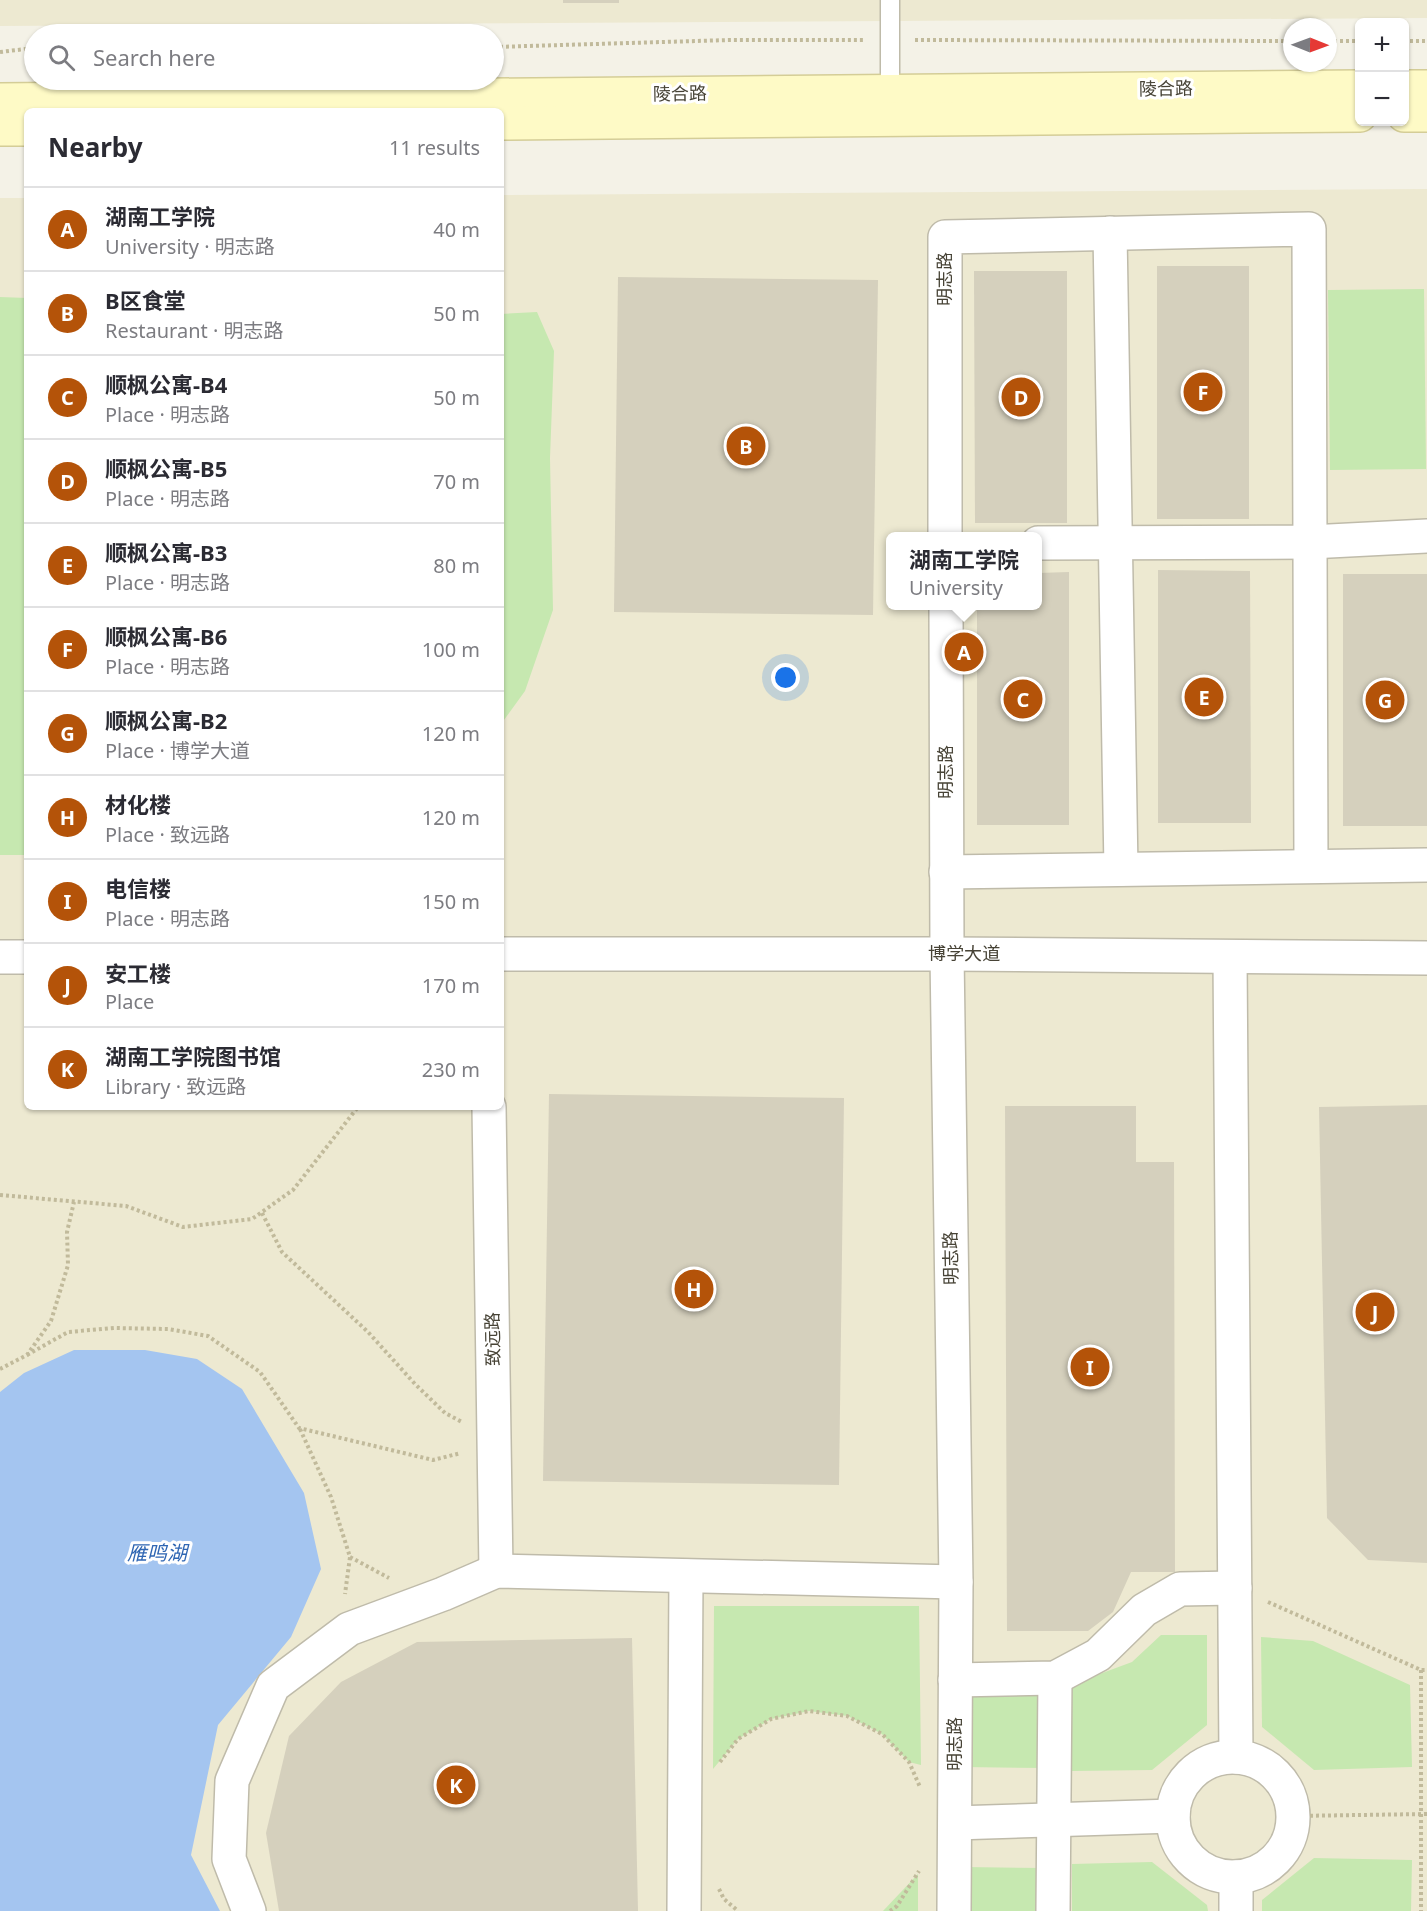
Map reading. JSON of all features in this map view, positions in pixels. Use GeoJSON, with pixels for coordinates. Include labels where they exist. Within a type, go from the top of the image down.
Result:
{"type":"FeatureCollection","features":[{"type":"Feature","properties":{"kind":"street","name":"陵合路"},"geometry":{"type":"LineString","coordinates":[[504,123],[1355,87]]}},
{"type":"Feature","properties":{"kind":"street"},"geometry":{"type":"LineString","coordinates":[[1409,87],[1427,87]]}},
{"type":"Feature","properties":{"kind":"street","name":"陵合路"},"geometry":{"type":"LineString","coordinates":[[0,100],[890,105],[1355,116]]}},
{"type":"Feature","properties":{"kind":"street"},"geometry":{"type":"LineString","coordinates":[[1409,115],[1427,115]]}},
{"type":"Feature","properties":{"kind":"street"},"geometry":{"type":"LineString","coordinates":[[0,129],[24,129]]}},
{"type":"Feature","properties":{"kind":"street"},"geometry":{"type":"LineString","coordinates":[[1121,869],[1110,233],[1309,229],[1311,866]]}},
{"type":"Feature","properties":{"kind":"street","name":"明志路"},"geometry":{"type":"LineString","coordinates":[[945,532],[945,237],[1110,233]]}},
{"type":"Feature","properties":{"kind":"street"},"geometry":{"type":"LineString","coordinates":[[1042,543],[1310,542],[1427,536]]}},
{"type":"Feature","properties":{"kind":"street","name":"明志路"},"geometry":{"type":"LineString","coordinates":[[946,610],[946,872],[956,1582],[954,1911]]}},
{"type":"Feature","properties":{"kind":"street"},"geometry":{"type":"LineString","coordinates":[[946,872],[1427,865]]}},
{"type":"Feature","properties":{"kind":"street","name":"博学大道"},"geometry":{"type":"LineString","coordinates":[[504,954],[947,954],[1427,958]]}},
{"type":"Feature","properties":{"kind":"street"},"geometry":{"type":"LineString","coordinates":[[0,957],[24,957]]}},
{"type":"Feature","properties":{"kind":"street"},"geometry":{"type":"LineString","coordinates":[[1230,957],[1236,1756]]}},
{"type":"Feature","properties":{"kind":"street","name":"致远路"},"geometry":{"type":"LineString","coordinates":[[489,1110],[496,1571]]}},
{"type":"Feature","properties":{"kind":"street"},"geometry":{"type":"LineString","coordinates":[[249,1911],[229,1859],[232,1781],[273,1686],[349,1629],[443,1594],[496,1571],[956,1582]]}},
{"type":"Feature","properties":{"kind":"street"},"geometry":{"type":"LineString","coordinates":[[684,1911],[686,1576]]}},
{"type":"Feature","properties":{"kind":"street"},"geometry":{"type":"LineString","coordinates":[[955,1680],[1055,1678],[1098,1655],[1144,1610],[1180,1589],[1235,1588]]}},
{"type":"Feature","properties":{"kind":"street"},"geometry":{"type":"LineString","coordinates":[[1053,1911],[1055,1678]]}},
{"type":"Feature","properties":{"kind":"street"},"geometry":{"type":"LineString","coordinates":[[1236,1756],[1256,1761],[1273,1771],[1285,1787],[1292,1806],[1292,1816],[1292,1827],[1285,1846],[1273,1862],[1255,1873],[1236,1877],[1217,1875],[1200,1867],[1186,1854],[1177,1837],[1173,1816],[1176,1799],[1185,1782],[1198,1768],[1216,1759],[1236,1756]]}},
{"type":"Feature","properties":{"kind":"street"},"geometry":{"type":"LineString","coordinates":[[955,1823],[1173,1816]]}},
{"type":"Feature","properties":{"kind":"street"},"geometry":{"type":"LineString","coordinates":[[1236,1877],[1236,1911]]}},
{"type":"Feature","properties":{"kind":"lane"},"geometry":{"type":"LineString","coordinates":[[890,0],[890,105]]}},
{"type":"Feature","properties":{"kind":"path"},"geometry":{"type":"LineString","coordinates":[[1337,41],[1355,41]]}},
{"type":"Feature","properties":{"kind":"path"},"geometry":{"type":"LineString","coordinates":[[1409,41],[1427,41]]}},
{"type":"Feature","properties":{"kind":"path"},"geometry":{"type":"LineString","coordinates":[[0,52],[24,49]]}},
{"type":"Feature","properties":{"kind":"path"},"geometry":{"type":"LineString","coordinates":[[0,1195],[126,1206],[183,1227],[252,1219],[293,1190],[356,1110]]}},
{"type":"Feature","properties":{"kind":"path"},"geometry":{"type":"LineString","coordinates":[[27,1355],[51,1321],[65,1276],[68,1265],[67,1232],[74,1202]]}},
{"type":"Feature","properties":{"kind":"path"},"geometry":{"type":"LineString","coordinates":[[262,1212],[282,1252],[368,1332],[415,1384],[446,1413],[494,1439]]}},
{"type":"Feature","properties":{"kind":"path"},"geometry":{"type":"LineString","coordinates":[[0,1369],[68,1332],[114,1328],[168,1329],[208,1336],[260,1372],[299,1428],[331,1497],[350,1557],[338,1636]]}},
{"type":"Feature","properties":{"kind":"path"},"geometry":{"type":"LineString","coordinates":[[299,1428],[434,1460],[475,1448],[494,1439]]}},
{"type":"Feature","properties":{"kind":"path"},"geometry":{"type":"LineString","coordinates":[[1235,1588],[1421,1670],[1427,1670]]}},
{"type":"Feature","properties":{"kind":"path"},"geometry":{"type":"LineString","coordinates":[[1421,1670],[1424,1814],[1421,1911]]}},
{"type":"Feature","properties":{"kind":"path"},"geometry":{"type":"LineString","coordinates":[[713,1769],[738,1739],[771,1719],[809,1711],[848,1716],[882,1734],[909,1762],[921,1789]]}},
{"type":"Feature","properties":{"kind":"path"},"geometry":{"type":"LineString","coordinates":[[1292,1816],[1424,1814]]}},
{"type":"Feature","properties":{"kind":"path"},"geometry":{"type":"LineString","coordinates":[[890,1911],[897,1906],[918,1874],[921,1864]]}},
{"type":"Feature","properties":{"kind":"path"},"geometry":{"type":"LineString","coordinates":[[716,1884],[724,1899],[738,1911]]}},
{"type":"Feature","properties":{"kind":"shaded area"},"geometry":{"type":"Polygon","coordinates":[[[0,0],[1427,0],[1427,18],[24,24],[24,26],[0,26],[0,0]]]}},
{"type":"Feature","properties":{"kind":"shaded area"},"geometry":{"type":"Polygon","coordinates":[[[1427,189],[1427,1911],[0,1911],[0,198],[24,198],[24,1110],[504,1110],[504,195],[1427,189]]]}},
{"type":"Feature","properties":{"kind":"green space"},"geometry":{"type":"Polygon","coordinates":[[[1424,289],[1426,469],[1330,470],[1328,290],[1424,289]]]}},
{"type":"Feature","properties":{"kind":"green space"},"geometry":{"type":"Polygon","coordinates":[[[0,297],[24,298],[24,855],[0,855],[0,297]]]}},
{"type":"Feature","properties":{"kind":"green space"},"geometry":{"type":"Polygon","coordinates":[[[537,312],[554,351],[550,458],[553,610],[525,691],[504,720],[504,314],[537,312]]]}},
{"type":"Feature","properties":{"kind":"green space"},"geometry":{"type":"Polygon","coordinates":[[[714,1606],[919,1606],[921,1765],[909,1762],[882,1734],[848,1716],[809,1711],[771,1719],[738,1739],[713,1769],[714,1606]]]}},
{"type":"Feature","properties":{"kind":"green space"},"geometry":{"type":"Polygon","coordinates":[[[1161,1635],[1207,1635],[1207,1725],[1152,1770],[1072,1771],[1070,1685],[1132,1662],[1161,1635]]]}},
{"type":"Feature","properties":{"kind":"green space"},"geometry":{"type":"Polygon","coordinates":[[[1261,1637],[1313,1641],[1410,1685],[1412,1767],[1314,1770],[1262,1727],[1261,1637]]]}},
{"type":"Feature","properties":{"kind":"green space"},"geometry":{"type":"Polygon","coordinates":[[[964,1690],[1046,1691],[1045,1768],[963,1767],[964,1690]]]}},
{"type":"Feature","properties":{"kind":"green space"},"geometry":{"type":"Polygon","coordinates":[[[1314,1858],[1412,1860],[1411,1911],[1262,1911],[1262,1900],[1314,1858]]]}},
{"type":"Feature","properties":{"kind":"green space"},"geometry":{"type":"Polygon","coordinates":[[[1152,1862],[1207,1905],[1208,1911],[1072,1911],[1072,1864],[1152,1862]]]}},
{"type":"Feature","properties":{"kind":"green space"},"geometry":{"type":"Polygon","coordinates":[[[964,1867],[1046,1868],[1046,1911],[964,1911],[964,1867]]]}},
{"type":"Feature","properties":{"kind":"green space"},"geometry":{"type":"Polygon","coordinates":[[[918,1874],[918,1911],[883,1911],[918,1874]]]}},
{"type":"Feature","properties":{"kind":"water","name":"雁鸣湖"},"geometry":{"type":"Polygon","coordinates":[[[74,1350],[145,1350],[197,1359],[242,1389],[304,1493],[321,1569],[291,1637],[218,1725],[191,1855],[220,1911],[0,1911],[0,1392],[24,1373],[74,1350]]]}},
{"type":"Feature","properties":{"kind":"building"},"geometry":{"type":"Polygon","coordinates":[[[563,0],[619,0],[619,3],[563,3],[563,0]]]}},
{"type":"Feature","properties":{"kind":"building"},"geometry":{"type":"Polygon","coordinates":[[[1157,266],[1249,266],[1249,519],[1157,519],[1157,266]]]}},
{"type":"Feature","properties":{"kind":"building"},"geometry":{"type":"Polygon","coordinates":[[[974,271],[1067,271],[1067,523],[975,523],[974,271]]]}},
{"type":"Feature","properties":{"kind":"building"},"geometry":{"type":"Polygon","coordinates":[[[618,277],[878,280],[873,615],[614,612],[618,277]]]}},
{"type":"Feature","properties":{"kind":"building"},"geometry":{"type":"Polygon","coordinates":[[[1158,570],[1250,571],[1251,823],[1158,823],[1158,570]]]}},
{"type":"Feature","properties":{"kind":"building"},"geometry":{"type":"Polygon","coordinates":[[[1069,572],[1069,825],[977,825],[977,610],[1042,610],[1042,573],[1069,572]]]}},
{"type":"Feature","properties":{"kind":"building"},"geometry":{"type":"Polygon","coordinates":[[[1343,574],[1427,574],[1427,826],[1343,826],[1343,574]]]}},
{"type":"Feature","properties":{"kind":"building"},"geometry":{"type":"Polygon","coordinates":[[[549,1094],[844,1098],[839,1485],[543,1481],[549,1094]]]}},
{"type":"Feature","properties":{"kind":"building"},"geometry":{"type":"Polygon","coordinates":[[[1427,1105],[1427,1563],[1368,1560],[1327,1518],[1319,1107],[1427,1105]]]}},
{"type":"Feature","properties":{"kind":"building"},"geometry":{"type":"Polygon","coordinates":[[[1005,1106],[1136,1106],[1136,1162],[1174,1162],[1175,1572],[1131,1572],[1113,1612],[1088,1631],[1007,1631],[1005,1106]]]}},
{"type":"Feature","properties":{"kind":"building"},"geometry":{"type":"Polygon","coordinates":[[[632,1638],[638,1911],[279,1911],[266,1833],[289,1736],[341,1682],[417,1642],[632,1638]]]}},
{"type":"Feature","properties":{"kind":"place","name":"顺枫公寓-B6"},"geometry":{"type":"Point","coordinates":[1203,392]}},
{"type":"Feature","properties":{"kind":"place","name":"顺枫公寓-B5"},"geometry":{"type":"Point","coordinates":[1021,397]}},
{"type":"Feature","properties":{"kind":"place","name":"B区食堂"},"geometry":{"type":"Point","coordinates":[746,446]}},
{"type":"Feature","properties":{"kind":"place","name":"湖南工学院"},"geometry":{"type":"Point","coordinates":[964,652]}},
{"type":"Feature","properties":{"kind":"place","name":"顺枫公寓-B3"},"geometry":{"type":"Point","coordinates":[1204,697]}},
{"type":"Feature","properties":{"kind":"place","name":"顺枫公寓-B4"},"geometry":{"type":"Point","coordinates":[1023,699]}},
{"type":"Feature","properties":{"kind":"place","name":"顺枫公寓-B2"},"geometry":{"type":"Point","coordinates":[1385,700]}},
{"type":"Feature","properties":{"kind":"place","name":"材化楼"},"geometry":{"type":"Point","coordinates":[694,1289]}},
{"type":"Feature","properties":{"kind":"place","name":"安工楼"},"geometry":{"type":"Point","coordinates":[1375,1312]}},
{"type":"Feature","properties":{"kind":"place","name":"电信楼"},"geometry":{"type":"Point","coordinates":[1090,1367]}},
{"type":"Feature","properties":{"kind":"place","name":"湖南工学院图书馆"},"geometry":{"type":"Point","coordinates":[456,1785]}}]}
